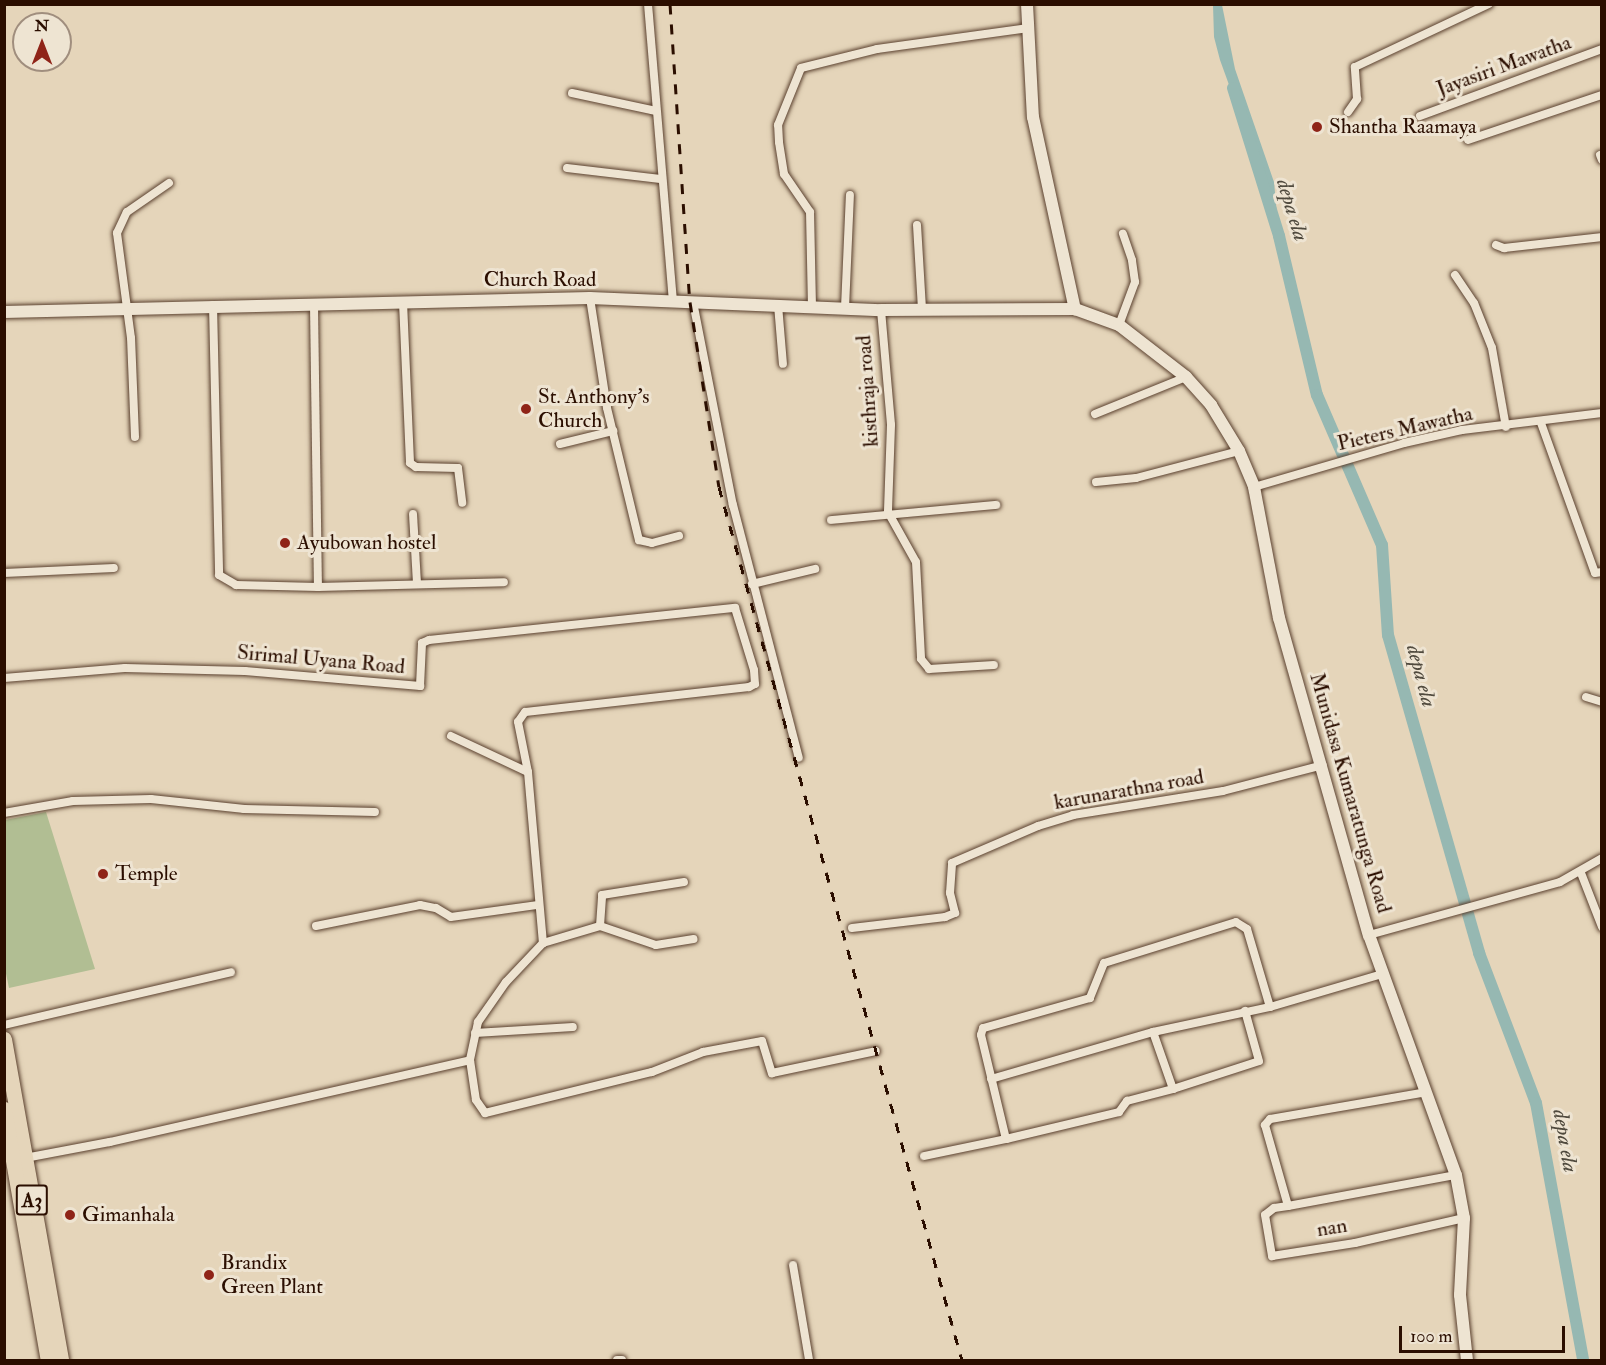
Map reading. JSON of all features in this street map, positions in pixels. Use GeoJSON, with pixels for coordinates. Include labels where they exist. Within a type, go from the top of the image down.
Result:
{"type":"FeatureCollection","features":[{"type":"Feature","properties":{"kind":"highway","name":"A3"},"geometry":{"type":"LineString","coordinates":[[4,1038],[61,1360]]}},
{"type":"Feature","properties":{"kind":"highway","name":"A3"},"geometry":{"type":"LineString","coordinates":[[4,1109],[48,1360]]}},
{"type":"Feature","properties":{"kind":"street"},"geometry":{"type":"LineString","coordinates":[[648,4],[660,179],[673,301]]}},
{"type":"Feature","properties":{"kind":"street"},"geometry":{"type":"LineString","coordinates":[[1027,4],[1033,117],[1075,309]]}},
{"type":"Feature","properties":{"kind":"street"},"geometry":{"type":"LineString","coordinates":[[1348,112],[1357,99],[1355,67],[1489,4]]}},
{"type":"Feature","properties":{"kind":"street"},"geometry":{"type":"LineString","coordinates":[[812,307],[810,212],[784,174],[778,126],[801,68],[877,49],[1029,28]]}},
{"type":"Feature","properties":{"kind":"street","name":"Jayasiri Mawatha"},"geometry":{"type":"LineString","coordinates":[[1419,116],[1602,49]]}},
{"type":"Feature","properties":{"kind":"street"},"geometry":{"type":"LineString","coordinates":[[572,93],[656,111]]}},
{"type":"Feature","properties":{"kind":"street"},"geometry":{"type":"LineString","coordinates":[[1468,140],[1602,95]]}},
{"type":"Feature","properties":{"kind":"street"},"geometry":{"type":"LineString","coordinates":[[567,168],[660,179]]}},
{"type":"Feature","properties":{"kind":"street"},"geometry":{"type":"LineString","coordinates":[[135,437],[131,338],[125,308],[117,233],[120,221],[127,212],[169,183]]}},
{"type":"Feature","properties":{"kind":"street"},"geometry":{"type":"LineString","coordinates":[[845,308],[850,195]]}},
{"type":"Feature","properties":{"kind":"street"},"geometry":{"type":"LineString","coordinates":[[917,225],[922,308]]}},
{"type":"Feature","properties":{"kind":"street"},"geometry":{"type":"LineString","coordinates":[[1119,325],[1135,282],[1132,260],[1123,234]]}},
{"type":"Feature","properties":{"kind":"street"},"geometry":{"type":"LineString","coordinates":[[1496,245],[1504,248],[1602,237]]}},
{"type":"Feature","properties":{"kind":"street"},"geometry":{"type":"LineString","coordinates":[[1455,275],[1474,303],[1492,348],[1506,427]]}},
{"type":"Feature","properties":{"kind":"street"},"geometry":{"type":"LineString","coordinates":[[590,298],[613,431],[639,540],[652,543],[679,536]]}},
{"type":"Feature","properties":{"kind":"street","name":"Church Road"},"geometry":{"type":"LineString","coordinates":[[4,312],[213,305],[314,305],[590,298],[881,310],[1075,309]]}},
{"type":"Feature","properties":{"kind":"street"},"geometry":{"type":"LineString","coordinates":[[403,302],[410,463],[416,467],[458,468],[462,503]]}},
{"type":"Feature","properties":{"kind":"street"},"geometry":{"type":"LineString","coordinates":[[693,302],[752,584],[799,758]]}},
{"type":"Feature","properties":{"kind":"street"},"geometry":{"type":"LineString","coordinates":[[213,305],[219,575],[236,585],[318,587],[504,582]]}},
{"type":"Feature","properties":{"kind":"street"},"geometry":{"type":"LineString","coordinates":[[314,305],[318,587]]}},
{"type":"Feature","properties":{"kind":"street"},"geometry":{"type":"LineString","coordinates":[[778,306],[783,364]]}},
{"type":"Feature","properties":{"kind":"street","name":"Munidasa Kumaratunga Road"},"geometry":{"type":"LineString","coordinates":[[1075,309],[1119,325],[1186,377],[1211,405],[1239,451],[1254,487],[1279,618],[1323,765],[1369,935],[1456,1175],[1464,1218],[1460,1295],[1467,1360]]}},
{"type":"Feature","properties":{"kind":"street","name":"kisthraja road"},"geometry":{"type":"LineString","coordinates":[[881,310],[891,470],[888,512]]}},
{"type":"Feature","properties":{"kind":"street"},"geometry":{"type":"LineString","coordinates":[[1095,414],[1186,377]]}},
{"type":"Feature","properties":{"kind":"street","name":"Pieters Mawatha"},"geometry":{"type":"LineString","coordinates":[[1254,487],[1337,462],[1462,430],[1541,423],[1602,413]]}},
{"type":"Feature","properties":{"kind":"street"},"geometry":{"type":"LineString","coordinates":[[1541,423],[1595,573],[1602,572]]}},
{"type":"Feature","properties":{"kind":"street"},"geometry":{"type":"LineString","coordinates":[[560,444],[613,431]]}},
{"type":"Feature","properties":{"kind":"street"},"geometry":{"type":"LineString","coordinates":[[1096,482],[1136,478],[1239,451]]}},
{"type":"Feature","properties":{"kind":"street"},"geometry":{"type":"LineString","coordinates":[[831,520],[888,512],[924,514],[996,505]]}},
{"type":"Feature","properties":{"kind":"street"},"geometry":{"type":"LineString","coordinates":[[888,512],[916,562],[924,666],[929,669],[994,665]]}},
{"type":"Feature","properties":{"kind":"street"},"geometry":{"type":"LineString","coordinates":[[413,514],[417,584]]}},
{"type":"Feature","properties":{"kind":"street"},"geometry":{"type":"LineString","coordinates":[[4,573],[114,568]]}},
{"type":"Feature","properties":{"kind":"street"},"geometry":{"type":"LineString","coordinates":[[752,584],[814,569]]}},
{"type":"Feature","properties":{"kind":"street","name":"Sirimal Uyana Road"},"geometry":{"type":"LineString","coordinates":[[4,678],[125,668],[245,671],[420,686],[422,643],[429,640],[735,608],[755,684],[525,712],[518,722],[528,772]]}},
{"type":"Feature","properties":{"kind":"street"},"geometry":{"type":"LineString","coordinates":[[1586,698],[1602,702]]}},
{"type":"Feature","properties":{"kind":"street"},"geometry":{"type":"LineString","coordinates":[[451,736],[528,772],[543,944]]}},
{"type":"Feature","properties":{"kind":"street","name":"karunarathna road"},"geometry":{"type":"LineString","coordinates":[[852,928],[945,918],[955,913],[950,893],[952,863],[1038,826],[1073,814],[1223,791],[1323,765]]}},
{"type":"Feature","properties":{"kind":"street"},"geometry":{"type":"LineString","coordinates":[[4,813],[73,801],[151,798],[244,809],[375,812]]}},
{"type":"Feature","properties":{"kind":"street"},"geometry":{"type":"LineString","coordinates":[[1369,935],[1473,909],[1581,873],[1602,858]]}},
{"type":"Feature","properties":{"kind":"street"},"geometry":{"type":"LineString","coordinates":[[1581,873],[1602,927]]}},
{"type":"Feature","properties":{"kind":"street"},"geometry":{"type":"LineString","coordinates":[[600,926],[602,895],[684,882]]}},
{"type":"Feature","properties":{"kind":"street"},"geometry":{"type":"LineString","coordinates":[[316,926],[420,905],[436,908],[451,917],[538,905]]}},
{"type":"Feature","properties":{"kind":"street"},"geometry":{"type":"LineString","coordinates":[[1006,1139],[981,1035],[983,1028],[1090,998],[1104,963],[1236,922],[1247,929],[1270,1008]]}},
{"type":"Feature","properties":{"kind":"street"},"geometry":{"type":"LineString","coordinates":[[694,939],[656,945],[600,926],[543,944],[506,982],[478,1022],[470,1060],[476,1100],[486,1113],[652,1072],[703,1052],[762,1041],[772,1073],[876,1051]]}},
{"type":"Feature","properties":{"kind":"street"},"geometry":{"type":"LineString","coordinates":[[4,1025],[231,972]]}},
{"type":"Feature","properties":{"kind":"street"},"geometry":{"type":"LineString","coordinates":[[991,1079],[1153,1032],[1245,1011],[1270,1008],[1382,974]]}},
{"type":"Feature","properties":{"kind":"street"},"geometry":{"type":"LineString","coordinates":[[924,1156],[1119,1112],[1127,1101],[1173,1089],[1259,1061],[1245,1011]]}},
{"type":"Feature","properties":{"kind":"street"},"geometry":{"type":"LineString","coordinates":[[475,1033],[573,1027]]}},
{"type":"Feature","properties":{"kind":"street"},"geometry":{"type":"LineString","coordinates":[[1153,1032],[1173,1089]]}},
{"type":"Feature","properties":{"kind":"street"},"geometry":{"type":"LineString","coordinates":[[25,1158],[470,1060]]}},
{"type":"Feature","properties":{"kind":"street"},"geometry":{"type":"LineString","coordinates":[[1427,1092],[1270,1119],[1265,1125],[1288,1206],[1456,1175]]}},
{"type":"Feature","properties":{"kind":"street","name":"nan"},"geometry":{"type":"LineString","coordinates":[[1288,1206],[1274,1208],[1265,1215],[1272,1256],[1355,1243],[1464,1218]]}},
{"type":"Feature","properties":{"kind":"street"},"geometry":{"type":"LineString","coordinates":[[793,1265],[808,1360]]}},
{"type":"Feature","properties":{"kind":"street"},"geometry":{"type":"LineString","coordinates":[[617,1360],[622,1360]]}},
{"type":"Feature","properties":{"kind":"green space"},"geometry":{"type":"Polygon","coordinates":[[[46,812],[95,969],[9,988],[4,964],[5,820],[46,812]]]}},
{"type":"Feature","properties":{"kind":"water"},"geometry":{"type":"Polygon","coordinates":[[[1213,5],[1222,5],[1235,69],[1274,182],[1279,236],[1265,184],[1220,60],[1214,37],[1213,5]]]}},
{"type":"Feature","properties":{"kind":"waterway","name":"depa ela"},"geometry":{"type":"LineString","coordinates":[[1233,88],[1279,236],[1317,395],[1382,545],[1388,635],[1479,953],[1536,1103],[1583,1360]]}},
{"type":"Feature","properties":{"kind":"railway"},"geometry":{"type":"LineString","coordinates":[[670,4],[690,302],[719,487],[962,1360]]}},
{"type":"Feature","properties":{"kind":"place","name":"Shantha Raamaya"},"geometry":{"type":"Point","coordinates":[1317,127]}},
{"type":"Feature","properties":{"kind":"place","name":"St. Anthony's Church"},"geometry":{"type":"Point","coordinates":[526,409]}},
{"type":"Feature","properties":{"kind":"place","name":"Ayubowan hostel"},"geometry":{"type":"Point","coordinates":[285,543]}},
{"type":"Feature","properties":{"kind":"place","name":"Temple"},"geometry":{"type":"Point","coordinates":[103,874]}},
{"type":"Feature","properties":{"kind":"place","name":"Gimanhala"},"geometry":{"type":"Point","coordinates":[70,1215]}},
{"type":"Feature","properties":{"kind":"place","name":"Brandix Green Plant"},"geometry":{"type":"Point","coordinates":[209,1275]}}]}
